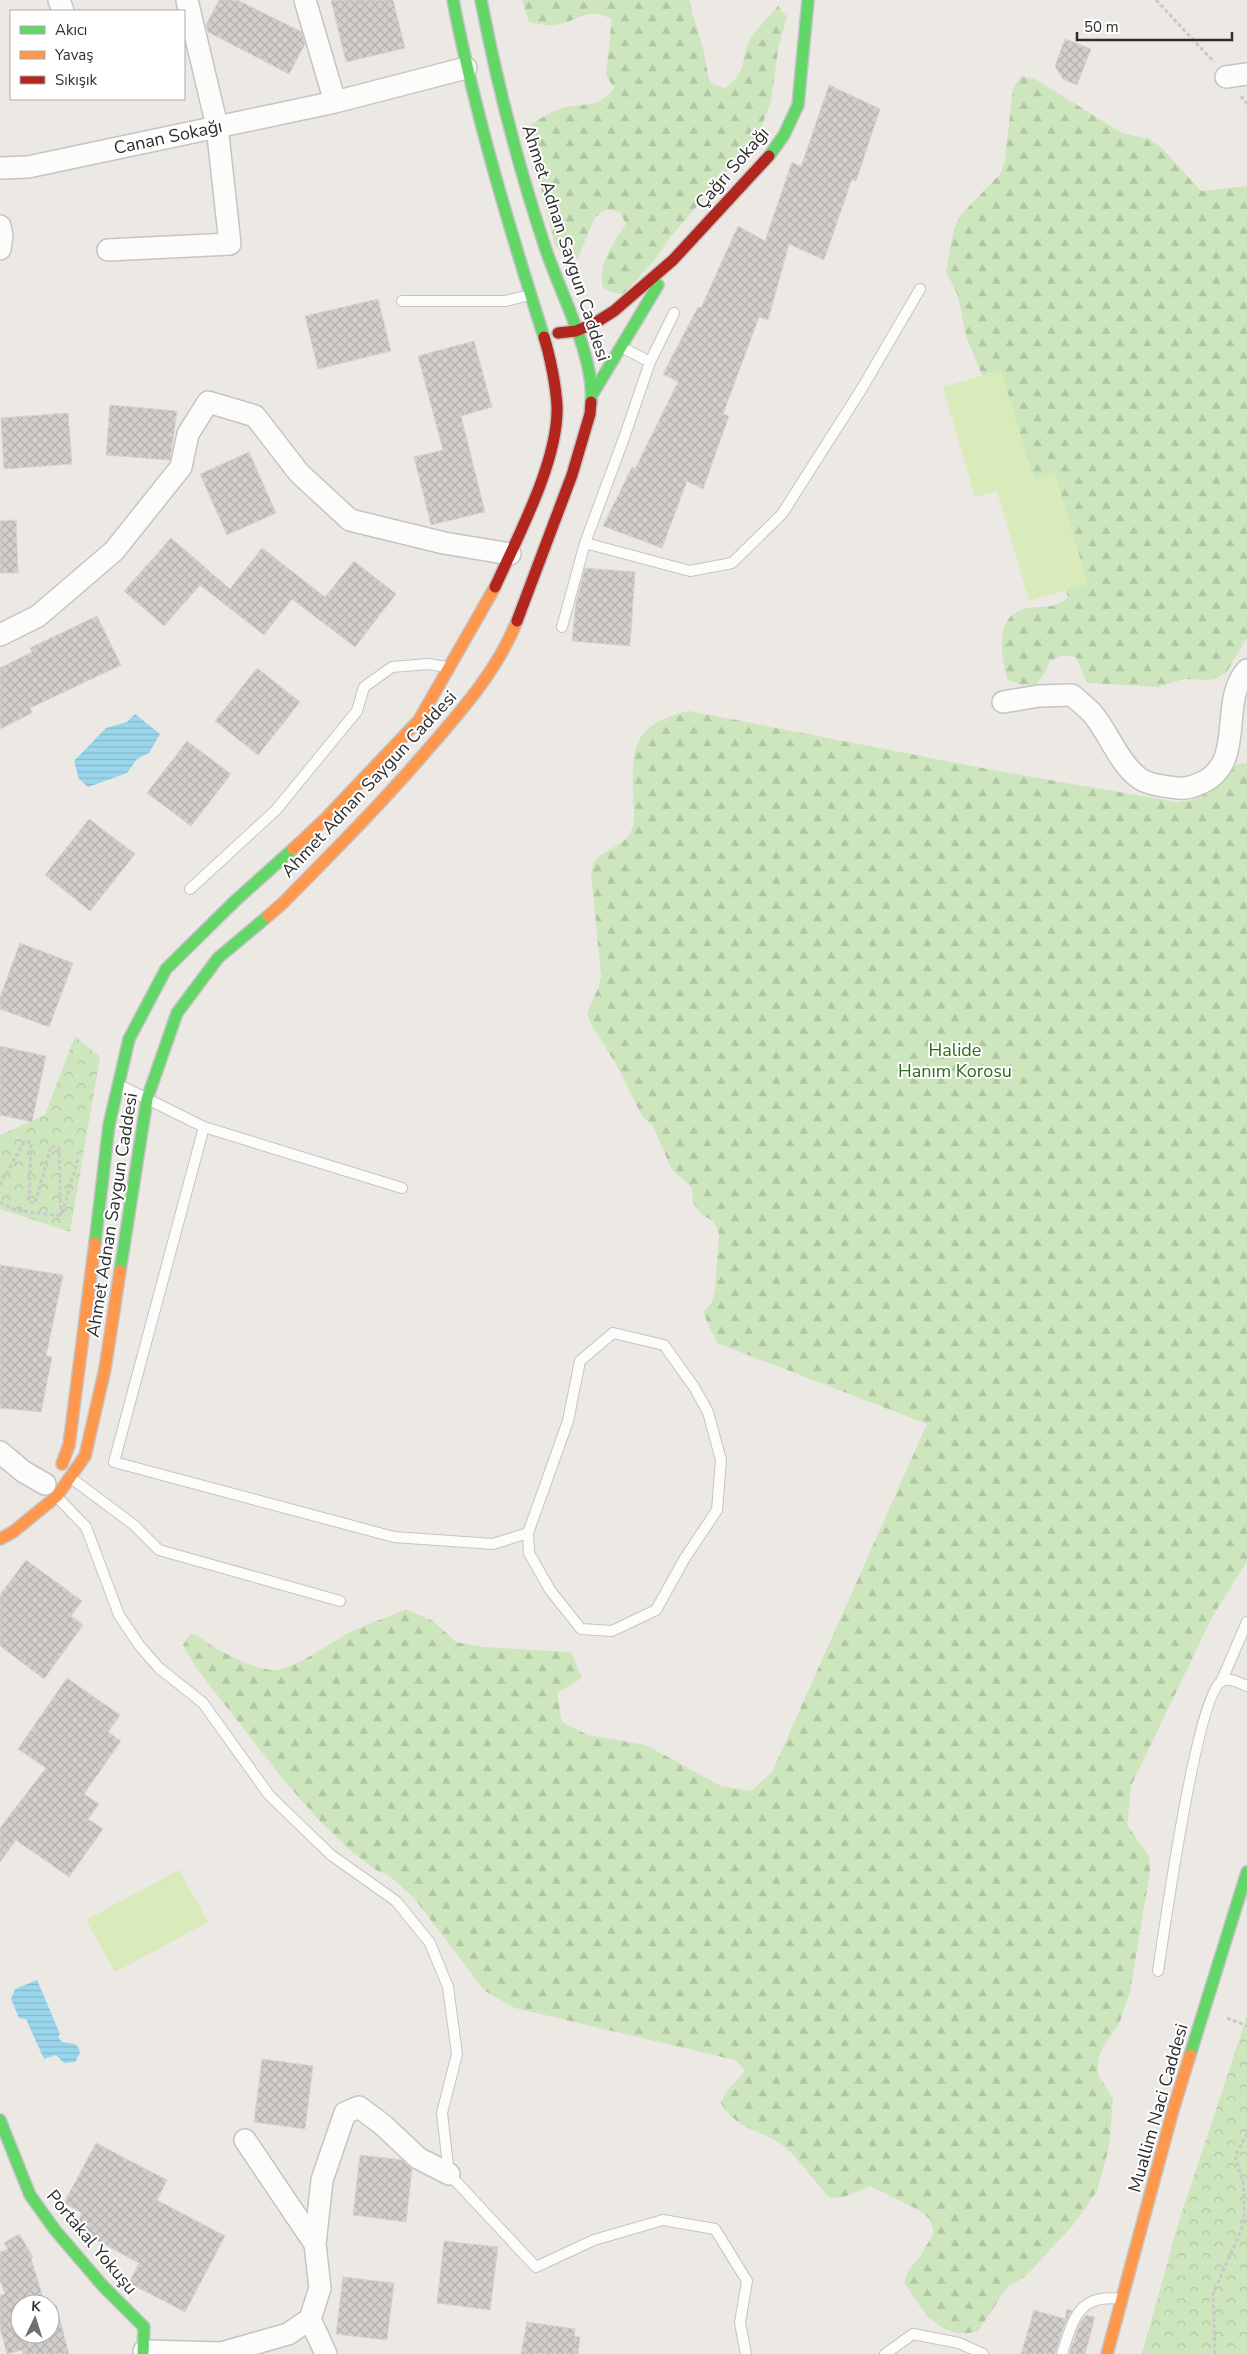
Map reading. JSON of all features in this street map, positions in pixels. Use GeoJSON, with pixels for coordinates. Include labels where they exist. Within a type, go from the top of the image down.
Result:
{"type":"FeatureCollection","features":[{"type":"Feature","properties":{"kind":"main road","name":"Ahmet Adnan Saygun Caddesi"},"geometry":{"type":"LineString","coordinates":[[50,1483],[70,1477],[85,1456],[105,1370],[147,1099],[178,1013],[218,958],[283,903],[391,792],[467,705],[507,647],[572,476],[590,414],[592,395],[588,364],[480,65],[453,0]]}},
{"type":"Feature","properties":{"kind":"main road","name":"Ahmet Adnan Saygun Caddesi"},"geometry":{"type":"LineString","coordinates":[[0,1539],[13,1532],[50,1483],[63,1462],[69,1445],[84,1342],[109,1125],[129,1039],[166,969],[235,901],[325,819],[419,720],[490,597],[530,512],[552,448],[556,424],[556,392],[546,343],[520,262],[480,65],[481,0]]}},
{"type":"Feature","properties":{"kind":"main road","name":"Çağrı Sokağı"},"geometry":{"type":"LineString","coordinates":[[546,343],[553,335],[565,331],[576,331],[595,323],[614,311],[673,260],[748,180],[784,135],[798,105],[808,0]]}},
{"type":"Feature","properties":{"kind":"main road","name":"Çağrı Sokağı"},"geometry":{"type":"LineString","coordinates":[[592,395],[673,260]]}},
{"type":"Feature","properties":{"kind":"main road"},"geometry":{"type":"LineString","coordinates":[[556,392],[566,399]]}},
{"type":"Feature","properties":{"kind":"main road"},"geometry":{"type":"LineString","coordinates":[[581,400],[592,395]]}},
{"type":"Feature","properties":{"kind":"main road","name":"Muallim Naci Caddesi"},"geometry":{"type":"LineString","coordinates":[[1107,2354],[1173,2110],[1247,1872]]}},
{"type":"Feature","properties":{"kind":"main road","name":"Portakal Yokuşu"},"geometry":{"type":"LineString","coordinates":[[0,2120],[5,2148],[30,2195],[55,2230],[103,2286],[144,2326],[144,2352]]}},
{"type":"Feature","properties":{"kind":"street"},"geometry":{"type":"LineString","coordinates":[[108,250],[230,244],[217,126],[187,0]]}},
{"type":"Feature","properties":{"kind":"street"},"geometry":{"type":"LineString","coordinates":[[305,0],[335,102]]}},
{"type":"Feature","properties":{"kind":"street","name":"Canan Sokağı"},"geometry":{"type":"LineString","coordinates":[[0,168],[28,167],[335,102],[480,65]]}},
{"type":"Feature","properties":{"kind":"street"},"geometry":{"type":"LineString","coordinates":[[1226,77],[1247,74]]}},
{"type":"Feature","properties":{"kind":"street"},"geometry":{"type":"LineString","coordinates":[[0,226],[2,236],[0,249]]}},
{"type":"Feature","properties":{"kind":"street"},"geometry":{"type":"LineString","coordinates":[[0,635],[38,616],[114,551],[181,467],[188,434],[208,402],[255,416],[299,472],[350,520],[444,543],[510,554]]}},
{"type":"Feature","properties":{"kind":"street"},"geometry":{"type":"LineString","coordinates":[[1003,702],[1039,696],[1072,695],[1092,714],[1128,767],[1140,780],[1168,787],[1187,789],[1210,780],[1226,765],[1231,746],[1241,676],[1247,670]]}},
{"type":"Feature","properties":{"kind":"street"},"geometry":{"type":"LineString","coordinates":[[0,1452],[24,1472],[50,1483]]}},
{"type":"Feature","properties":{"kind":"street"},"geometry":{"type":"LineString","coordinates":[[144,2352],[221,2353],[288,2334],[310,2319],[320,2288],[315,2244],[322,2180],[345,2113],[359,2108],[383,2125],[418,2158],[449,2174]]}},
{"type":"Feature","properties":{"kind":"street"},"geometry":{"type":"LineString","coordinates":[[245,2140],[315,2244]]}},
{"type":"Feature","properties":{"kind":"street"},"geometry":{"type":"LineString","coordinates":[[310,2319],[326,2354]]}},
{"type":"Feature","properties":{"kind":"lane"},"geometry":{"type":"LineString","coordinates":[[584,543],[690,571],[732,563],[782,514],[861,390],[920,288]]}},
{"type":"Feature","properties":{"kind":"lane"},"geometry":{"type":"LineString","coordinates":[[402,301],[505,301],[532,295]]}},
{"type":"Feature","properties":{"kind":"lane"},"geometry":{"type":"LineString","coordinates":[[562,627],[584,543],[624,438],[650,362],[674,313]]}},
{"type":"Feature","properties":{"kind":"lane"},"geometry":{"type":"LineString","coordinates":[[620,347],[650,362]]}},
{"type":"Feature","properties":{"kind":"lane"},"geometry":{"type":"LineString","coordinates":[[190,889],[276,810],[358,712],[364,687],[392,667],[428,664],[450,668]]}},
{"type":"Feature","properties":{"kind":"lane"},"geometry":{"type":"LineString","coordinates":[[118,1084],[204,1128],[402,1188]]}},
{"type":"Feature","properties":{"kind":"lane"},"geometry":{"type":"LineString","coordinates":[[204,1128],[114,1462],[394,1538],[493,1544],[528,1533]]}},
{"type":"Feature","properties":{"kind":"lane"},"geometry":{"type":"LineString","coordinates":[[613,1333],[664,1345],[694,1387],[708,1412],[721,1460],[717,1510],[685,1558],[656,1610],[612,1632],[581,1629],[550,1590],[529,1553],[528,1533],[568,1421],[580,1361],[613,1333]]}},
{"type":"Feature","properties":{"kind":"lane"},"geometry":{"type":"LineString","coordinates":[[70,1477],[134,1525],[159,1550],[340,1601]]}},
{"type":"Feature","properties":{"kind":"lane"},"geometry":{"type":"LineString","coordinates":[[50,1483],[86,1527],[119,1615],[139,1645],[159,1668],[203,1703],[269,1795],[331,1855],[396,1902],[430,1943],[448,1987],[457,2054],[442,2113],[449,2174],[536,2267],[594,2240],[663,2220],[716,2229],[747,2281],[740,2323],[746,2354]]}},
{"type":"Feature","properties":{"kind":"lane"},"geometry":{"type":"LineString","coordinates":[[1158,1971],[1197,1743],[1214,1690],[1221,1682],[1247,1622]]}},
{"type":"Feature","properties":{"kind":"lane"},"geometry":{"type":"LineString","coordinates":[[1221,1682],[1230,1680],[1247,1686]]}},
{"type":"Feature","properties":{"kind":"lane"},"geometry":{"type":"LineString","coordinates":[[1062,2354],[1072,2322],[1083,2306],[1095,2299],[1122,2299]]}},
{"type":"Feature","properties":{"kind":"lane"},"geometry":{"type":"LineString","coordinates":[[885,2354],[913,2334],[959,2344],[983,2354]]}},
{"type":"Feature","properties":{"kind":"path"},"geometry":{"type":"LineString","coordinates":[[1156,0],[1226,77],[1247,104]]}},
{"type":"Feature","properties":{"kind":"path"},"geometry":{"type":"LineString","coordinates":[[0,1185],[24,1142],[31,1142],[29,1202],[35,1203],[51,1146],[59,1148],[61,1216]]}},
{"type":"Feature","properties":{"kind":"path"},"geometry":{"type":"LineString","coordinates":[[61,1216],[78,1159]]}},
{"type":"Feature","properties":{"kind":"path"},"geometry":{"type":"LineString","coordinates":[[0,1202],[15,1210],[61,1216]]}},
{"type":"Feature","properties":{"kind":"path"},"geometry":{"type":"LineString","coordinates":[[1215,2354],[1213,2294],[1244,2223],[1244,2186],[1236,2156],[1247,2134]]}},
{"type":"Feature","properties":{"kind":"green space"},"geometry":{"type":"Polygon","coordinates":[[[522,0],[690,0],[711,83],[725,88],[733,82],[741,71],[747,47],[755,32],[778,6],[787,17],[779,44],[771,101],[756,142],[726,172],[668,240],[654,261],[623,294],[613,293],[603,288],[602,279],[602,271],[607,254],[626,224],[620,212],[607,209],[595,217],[578,258],[564,255],[555,245],[526,129],[545,116],[562,108],[598,102],[614,88],[606,75],[612,19],[591,14],[556,25],[529,22],[522,0]]]}},
{"type":"Feature","properties":{"kind":"green space"},"geometry":{"type":"Polygon","coordinates":[[[1021,76],[1035,79],[1122,133],[1150,139],[1162,148],[1201,191],[1247,186],[1247,638],[1226,673],[1212,680],[1184,679],[1158,687],[1087,683],[1076,657],[1063,655],[1050,661],[1044,674],[1035,686],[1022,685],[1008,680],[1003,659],[1002,637],[1009,618],[1017,612],[1028,608],[1052,606],[1068,598],[1032,472],[984,380],[966,336],[958,296],[946,271],[954,229],[960,216],[1001,173],[1005,160],[1013,88],[1021,76]]]}},
{"type":"Feature","properties":{"kind":"green space"},"geometry":{"type":"Polygon","coordinates":[[[1001,370],[1034,480],[1055,474],[1088,584],[1029,601],[997,491],[975,497],[943,387],[1001,370]]]}},
{"type":"Feature","properties":{"kind":"green space","name":"Halide Hanım Korosu"},"geometry":{"type":"Polygon","coordinates":[[[689,711],[1003,772],[1177,802],[1204,795],[1215,786],[1227,770],[1238,764],[1247,763],[1247,1561],[1212,1617],[1131,1786],[1127,1825],[1149,1856],[1150,1871],[1130,1992],[1119,2024],[1103,2047],[1098,2060],[1098,2074],[1113,2099],[1109,2147],[1097,2191],[1074,2224],[1025,2277],[1008,2286],[978,2331],[953,2332],[943,2328],[925,2313],[904,2282],[909,2269],[919,2258],[934,2233],[930,2219],[919,2210],[870,2186],[844,2197],[830,2198],[794,2156],[781,2144],[745,2126],[728,2113],[721,2103],[726,2093],[745,2070],[735,2060],[515,2008],[485,1991],[414,1898],[390,1876],[376,1870],[352,1852],[318,1819],[283,1779],[197,1669],[183,1645],[191,1633],[243,1662],[264,1669],[280,1669],[301,1661],[353,1631],[406,1609],[433,1621],[456,1642],[483,1647],[571,1652],[582,1678],[557,1693],[562,1722],[588,1735],[646,1745],[721,1786],[751,1791],[772,1772],[927,1424],[717,1343],[703,1313],[712,1302],[715,1288],[719,1233],[713,1221],[701,1214],[693,1202],[692,1188],[671,1168],[653,1126],[642,1116],[616,1064],[592,1026],[587,1013],[599,986],[601,973],[591,874],[593,864],[600,856],[623,842],[632,829],[634,817],[633,766],[639,741],[646,731],[656,723],[670,716],[689,711]]]}},
{"type":"Feature","properties":{"kind":"green space"},"geometry":{"type":"Polygon","coordinates":[[[75,1036],[100,1057],[70,1232],[0,1209],[0,1135],[45,1115],[75,1036]]]}},
{"type":"Feature","properties":{"kind":"green space"},"geometry":{"type":"Polygon","coordinates":[[[179,1870],[208,1922],[115,1972],[86,1920],[179,1870]]]}},
{"type":"Feature","properties":{"kind":"green space"},"geometry":{"type":"Polygon","coordinates":[[[1247,2016],[1247,2354],[1142,2354],[1179,2221],[1247,2016]]]}},
{"type":"Feature","properties":{"kind":"water"},"geometry":{"type":"Polygon","coordinates":[[[135,714],[160,734],[149,753],[137,759],[127,773],[88,787],[79,779],[74,761],[106,728],[127,722],[135,714]]]}},
{"type":"Feature","properties":{"kind":"water"},"geometry":{"type":"Polygon","coordinates":[[[37,1980],[60,2034],[58,2037],[62,2042],[78,2046],[80,2053],[75,2062],[64,2063],[56,2055],[44,2059],[26,2019],[19,2018],[11,1999],[15,1989],[37,1980]]]}},
{"type":"Feature","properties":{"kind":"building"},"geometry":{"type":"Polygon","coordinates":[[[219,0],[237,0],[302,32],[305,44],[289,74],[208,32],[206,25],[219,0]]]}},
{"type":"Feature","properties":{"kind":"building"},"geometry":{"type":"Polygon","coordinates":[[[331,0],[393,0],[405,48],[346,62],[331,0]]]}},
{"type":"Feature","properties":{"kind":"building"},"geometry":{"type":"Polygon","coordinates":[[[1065,39],[1091,49],[1077,85],[1063,79],[1055,66],[1065,39]]]}},
{"type":"Feature","properties":{"kind":"building"},"geometry":{"type":"Polygon","coordinates":[[[829,85],[880,109],[856,181],[852,179],[824,260],[789,244],[768,320],[759,317],[723,414],[729,416],[703,489],[687,481],[662,548],[603,526],[632,467],[635,469],[678,382],[663,374],[698,307],[701,308],[738,226],[765,241],[792,162],[801,167],[829,85]]]}},
{"type":"Feature","properties":{"kind":"building"},"geometry":{"type":"Polygon","coordinates":[[[378,299],[391,351],[318,369],[305,316],[378,299]]]}},
{"type":"Feature","properties":{"kind":"building"},"geometry":{"type":"Polygon","coordinates":[[[474,341],[492,407],[461,416],[485,512],[431,525],[414,457],[443,450],[418,356],[474,341]]]}},
{"type":"Feature","properties":{"kind":"building"},"geometry":{"type":"Polygon","coordinates":[[[110,405],[177,411],[170,460],[106,455],[110,405]]]}},
{"type":"Feature","properties":{"kind":"building"},"geometry":{"type":"Polygon","coordinates":[[[68,413],[72,464],[4,469],[1,418],[68,413]]]}},
{"type":"Feature","properties":{"kind":"building"},"geometry":{"type":"Polygon","coordinates":[[[249,452],[276,513],[227,535],[200,474],[249,452]]]}},
{"type":"Feature","properties":{"kind":"building"},"geometry":{"type":"Polygon","coordinates":[[[16,520],[18,573],[0,573],[0,521],[16,520]]]}},
{"type":"Feature","properties":{"kind":"building"},"geometry":{"type":"Polygon","coordinates":[[[171,538],[230,589],[262,548],[325,597],[354,561],[396,594],[355,647],[292,599],[264,635],[200,585],[164,626],[124,591],[171,538]]]}},
{"type":"Feature","properties":{"kind":"building"},"geometry":{"type":"Polygon","coordinates":[[[585,568],[635,572],[630,646],[572,641],[576,603],[585,568]]]}},
{"type":"Feature","properties":{"kind":"building"},"geometry":{"type":"Polygon","coordinates":[[[97,616],[121,665],[30,708],[32,713],[0,729],[0,668],[32,652],[30,648],[97,616]]]}},
{"type":"Feature","properties":{"kind":"building"},"geometry":{"type":"Polygon","coordinates":[[[257,668],[300,702],[258,755],[215,721],[257,668]]]}},
{"type":"Feature","properties":{"kind":"building"},"geometry":{"type":"Polygon","coordinates":[[[187,741],[231,774],[191,826],[147,793],[187,741]]]}},
{"type":"Feature","properties":{"kind":"building"},"geometry":{"type":"Polygon","coordinates":[[[89,819],[135,854],[90,911],[45,875],[89,819]]]}},
{"type":"Feature","properties":{"kind":"building"},"geometry":{"type":"Polygon","coordinates":[[[20,943],[73,963],[49,1027],[0,1009],[0,997],[20,943]]]}},
{"type":"Feature","properties":{"kind":"building"},"geometry":{"type":"Polygon","coordinates":[[[0,1046],[46,1056],[32,1122],[0,1115],[0,1046]]]}},
{"type":"Feature","properties":{"kind":"building"},"geometry":{"type":"Polygon","coordinates":[[[0,1265],[63,1275],[46,1356],[52,1357],[41,1412],[0,1408],[0,1265]]]}},
{"type":"Feature","properties":{"kind":"building"},"geometry":{"type":"Polygon","coordinates":[[[26,1560],[82,1601],[71,1616],[83,1625],[44,1679],[0,1646],[0,1595],[26,1560]]]}},
{"type":"Feature","properties":{"kind":"building"},"geometry":{"type":"Polygon","coordinates":[[[67,1678],[120,1715],[108,1732],[121,1741],[84,1794],[99,1804],[88,1819],[103,1829],[69,1877],[16,1840],[0,1862],[0,1828],[46,1768],[18,1749],[67,1678]]]}},
{"type":"Feature","properties":{"kind":"building"},"geometry":{"type":"Polygon","coordinates":[[[262,2059],[313,2066],[305,2129],[254,2122],[262,2059]]]}},
{"type":"Feature","properties":{"kind":"building"},"geometry":{"type":"Polygon","coordinates":[[[96,2143],[167,2180],[157,2200],[225,2236],[185,2312],[129,2283],[139,2263],[74,2228],[82,2213],[64,2203],[96,2143]]]}},
{"type":"Feature","properties":{"kind":"building"},"geometry":{"type":"Polygon","coordinates":[[[360,2155],[402,2160],[412,2169],[406,2222],[353,2215],[360,2155]]]}},
{"type":"Feature","properties":{"kind":"building"},"geometry":{"type":"Polygon","coordinates":[[[19,2234],[33,2257],[31,2258],[42,2294],[10,2294],[10,2344],[60,2344],[60,2320],[69,2354],[23,2354],[22,2350],[7,2354],[0,2328],[0,2295],[5,2294],[0,2280],[0,2252],[8,2249],[4,2243],[19,2234]]]}},
{"type":"Feature","properties":{"kind":"building"},"geometry":{"type":"Polygon","coordinates":[[[444,2241],[498,2247],[490,2310],[437,2303],[444,2241]]]}},
{"type":"Feature","properties":{"kind":"building"},"geometry":{"type":"Polygon","coordinates":[[[343,2277],[394,2283],[387,2340],[336,2334],[343,2277]]]}},
{"type":"Feature","properties":{"kind":"building"},"geometry":{"type":"Polygon","coordinates":[[[1067,2309],[1072,2311],[1063,2328],[1055,2354],[1021,2354],[1034,2310],[1065,2319],[1067,2309]]]}},
{"type":"Feature","properties":{"kind":"building"},"geometry":{"type":"Polygon","coordinates":[[[1086,2315],[1095,2317],[1085,2354],[1069,2354],[1080,2323],[1086,2315]]]}},
{"type":"Feature","properties":{"kind":"building"},"geometry":{"type":"Polygon","coordinates":[[[527,2322],[575,2329],[574,2336],[580,2337],[578,2354],[521,2354],[527,2322]]]}},
{"type":"Feature","properties":{"kind":"traffic: fast"},"geometry":{"type":"LineString","coordinates":[[453,0],[482,128],[544,337]]}},
{"type":"Feature","properties":{"kind":"traffic: fast"},"geometry":{"type":"LineString","coordinates":[[481,0],[501,95],[527,189],[552,267],[583,347],[591,385],[591,402]]}},
{"type":"Feature","properties":{"kind":"traffic: fast"},"geometry":{"type":"LineString","coordinates":[[769,156],[784,135],[798,105],[808,0]]}},
{"type":"Feature","properties":{"kind":"traffic: fast"},"geometry":{"type":"LineString","coordinates":[[592,395],[658,285]]}},
{"type":"Feature","properties":{"kind":"traffic: fast"},"geometry":{"type":"LineString","coordinates":[[95,1243],[109,1125],[129,1039],[166,969],[235,901],[293,849]]}},
{"type":"Feature","properties":{"kind":"traffic: fast"},"geometry":{"type":"LineString","coordinates":[[120,1271],[147,1099],[177,1013],[218,958],[268,916]]}},
{"type":"Feature","properties":{"kind":"traffic: fast"},"geometry":{"type":"LineString","coordinates":[[1190,2055],[1247,1872]]}},
{"type":"Feature","properties":{"kind":"traffic: fast"},"geometry":{"type":"LineString","coordinates":[[0,2120],[30,2195],[55,2230],[103,2286],[144,2327],[143,2354]]}},
{"type":"Feature","properties":{"kind":"traffic: slow"},"geometry":{"type":"LineString","coordinates":[[293,849],[325,819],[419,720],[495,587]]}},
{"type":"Feature","properties":{"kind":"traffic: slow"},"geometry":{"type":"LineString","coordinates":[[268,916],[339,846],[412,768],[479,688],[500,656],[517,621]]}},
{"type":"Feature","properties":{"kind":"traffic: slow"},"geometry":{"type":"LineString","coordinates":[[62,1464],[69,1445],[95,1243]]}},
{"type":"Feature","properties":{"kind":"traffic: slow"},"geometry":{"type":"LineString","coordinates":[[0,1539],[13,1532],[57,1496],[85,1456],[105,1369],[120,1271]]}},
{"type":"Feature","properties":{"kind":"traffic: slow"},"geometry":{"type":"LineString","coordinates":[[1107,2354],[1173,2110],[1190,2055]]}},
{"type":"Feature","properties":{"kind":"traffic: jam"},"geometry":{"type":"LineString","coordinates":[[558,333],[576,331],[595,323],[614,311],[673,260],[769,156]]}},
{"type":"Feature","properties":{"kind":"traffic: jam"},"geometry":{"type":"LineString","coordinates":[[495,587],[535,498],[544,474],[556,427],[557,406],[555,389],[544,337]]}},
{"type":"Feature","properties":{"kind":"traffic: jam"},"geometry":{"type":"LineString","coordinates":[[517,621],[572,475],[590,414],[591,402]]}}]}
